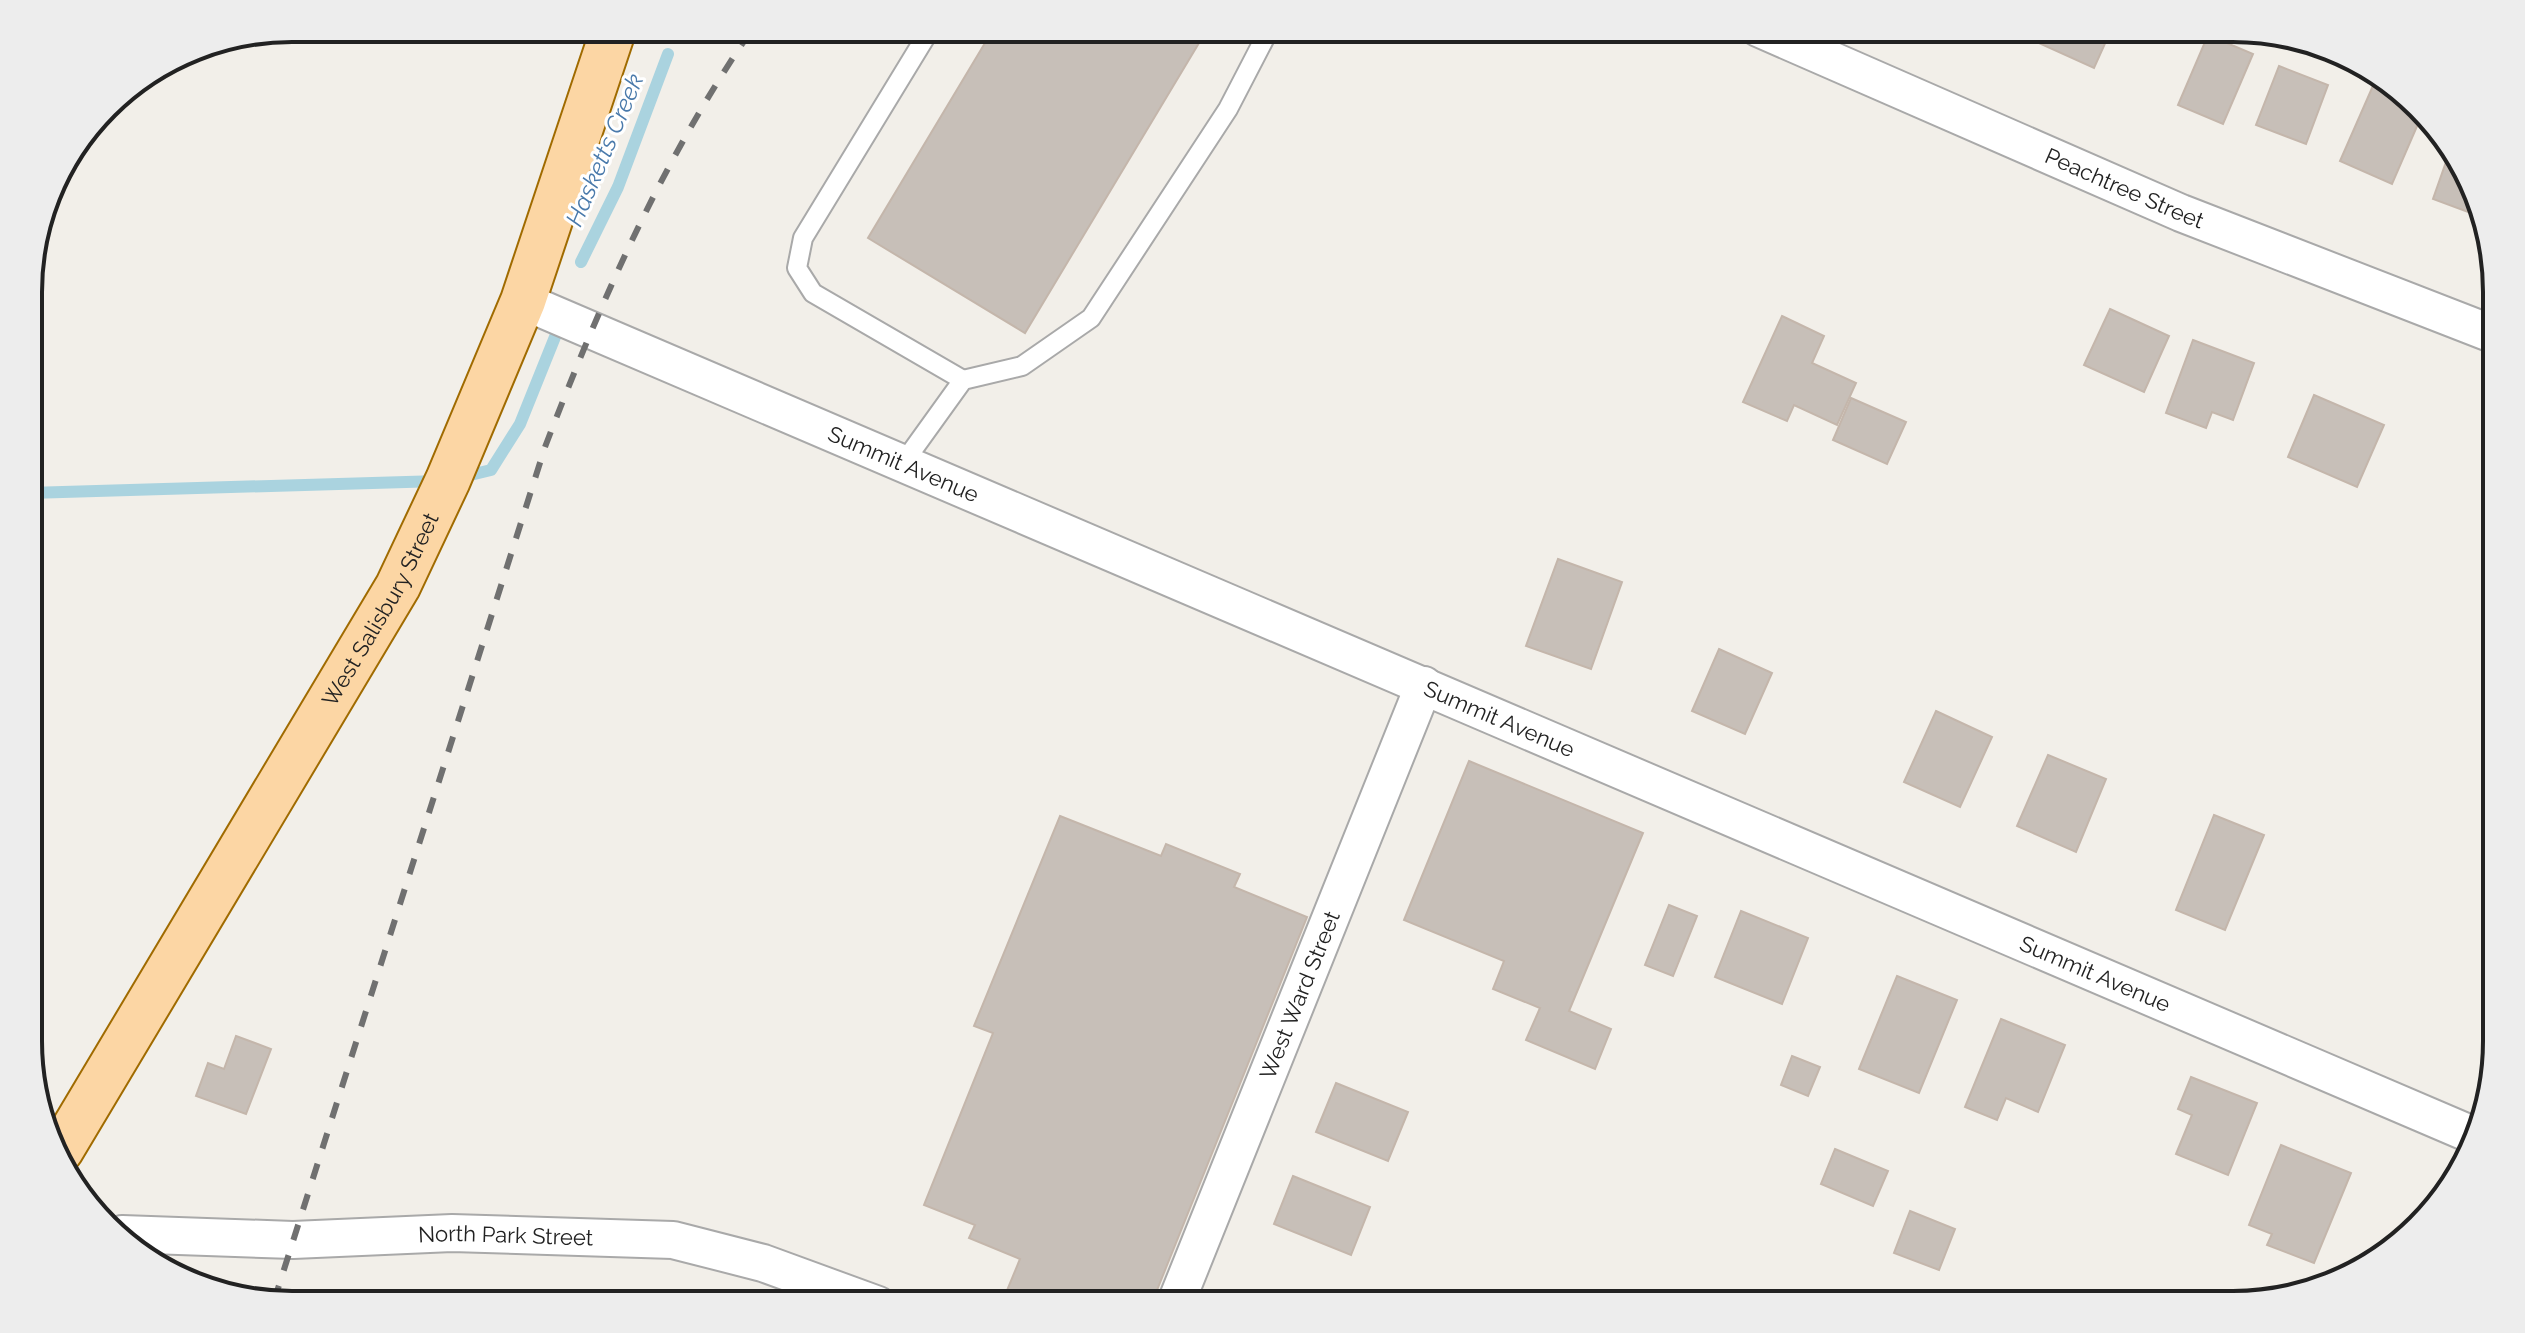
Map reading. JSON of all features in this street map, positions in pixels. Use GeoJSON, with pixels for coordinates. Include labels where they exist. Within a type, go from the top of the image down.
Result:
{"type":"FeatureCollection","features":[{"type":"Feature","properties":{"kind":"main road","name":"West Salisbury Street"},"geometry":{"type":"LineString","coordinates":[[64,1144],[398,586],[448,480],[523,301],[609,43]]}},
{"type":"Feature","properties":{"kind":"street","name":"Peachtree Street"},"geometry":{"type":"LineString","coordinates":[[1791,42],[2181,213],[2483,330]]}},
{"type":"Feature","properties":{"kind":"street","name":"Summit Avenue"},"geometry":{"type":"LineString","coordinates":[[523,301],[2465,1132]]}},
{"type":"Feature","properties":{"kind":"street","name":"West Ward Street"},"geometry":{"type":"LineString","coordinates":[[1181,1291],[1424,685]]}},
{"type":"Feature","properties":{"kind":"street","name":"North Park Street"},"geometry":{"type":"LineString","coordinates":[[134,1234],[293,1240],[452,1233],[673,1240],[763,1263],[839,1291]]}},
{"type":"Feature","properties":{"kind":"lane"},"geometry":{"type":"LineString","coordinates":[[904,462],[963,380],[1022,366],[1091,318],[1228,109],[1262,42]]}},
{"type":"Feature","properties":{"kind":"lane"},"geometry":{"type":"LineString","coordinates":[[922,43],[803,238],[797,268],[813,293],[963,380]]}},
{"type":"Feature","properties":{"kind":"building"},"geometry":{"type":"Polygon","coordinates":[[[2037,42],[2106,42],[2094,68],[2037,42]]]}},
{"type":"Feature","properties":{"kind":"building"},"geometry":{"type":"Polygon","coordinates":[[[2205,42],[2225,42],[2253,54],[2223,124],[2178,105],[2205,42]]]}},
{"type":"Feature","properties":{"kind":"building"},"geometry":{"type":"Polygon","coordinates":[[[985,43],[1199,43],[1025,333],[868,238],[985,43]]]}},
{"type":"Feature","properties":{"kind":"building"},"geometry":{"type":"Polygon","coordinates":[[[2279,66],[2328,85],[2306,144],[2256,125],[2279,66]]]}},
{"type":"Feature","properties":{"kind":"building"},"geometry":{"type":"Polygon","coordinates":[[[2373,85],[2418,124],[2392,184],[2340,161],[2373,85]]]}},
{"type":"Feature","properties":{"kind":"building"},"geometry":{"type":"Polygon","coordinates":[[[2446,162],[2470,213],[2433,199],[2446,162]]]}},
{"type":"Feature","properties":{"kind":"building"},"geometry":{"type":"Polygon","coordinates":[[[2110,309],[2169,336],[2144,392],[2084,365],[2110,309]]]}},
{"type":"Feature","properties":{"kind":"building"},"geometry":{"type":"Polygon","coordinates":[[[1782,316],[1824,336],[1812,363],[1856,383],[1837,425],[1794,405],[1787,421],[1743,402],[1782,316]]]}},
{"type":"Feature","properties":{"kind":"building"},"geometry":{"type":"Polygon","coordinates":[[[2193,340],[2254,363],[2233,420],[2212,412],[2206,428],[2166,413],[2193,340]]]}},
{"type":"Feature","properties":{"kind":"building"},"geometry":{"type":"Polygon","coordinates":[[[2314,395],[2384,425],[2357,487],[2288,457],[2314,395]]]}},
{"type":"Feature","properties":{"kind":"building"},"geometry":{"type":"Polygon","coordinates":[[[1851,398],[1906,422],[1887,464],[1833,440],[1851,398]]]}},
{"type":"Feature","properties":{"kind":"building"},"geometry":{"type":"Polygon","coordinates":[[[1558,559],[1622,582],[1591,669],[1526,646],[1558,559]]]}},
{"type":"Feature","properties":{"kind":"building"},"geometry":{"type":"Polygon","coordinates":[[[1719,649],[1772,673],[1745,734],[1692,711],[1719,649]]]}},
{"type":"Feature","properties":{"kind":"building"},"geometry":{"type":"Polygon","coordinates":[[[1936,711],[1992,737],[1960,807],[1904,782],[1936,711]]]}},
{"type":"Feature","properties":{"kind":"building"},"geometry":{"type":"Polygon","coordinates":[[[2048,755],[2106,779],[2076,852],[2017,826],[2048,755]]]}},
{"type":"Feature","properties":{"kind":"building"},"geometry":{"type":"Polygon","coordinates":[[[1469,761],[1643,833],[1569,1011],[1611,1029],[1595,1069],[1526,1040],[1540,1008],[1493,989],[1504,961],[1404,920],[1469,761]]]}},
{"type":"Feature","properties":{"kind":"building"},"geometry":{"type":"Polygon","coordinates":[[[2214,815],[2264,835],[2225,930],[2176,910],[2214,815]]]}},
{"type":"Feature","properties":{"kind":"building"},"geometry":{"type":"Polygon","coordinates":[[[1060,816],[1161,856],[1166,844],[1240,874],[1234,887],[1307,917],[1157,1291],[1007,1291],[1020,1259],[969,1238],[975,1225],[924,1205],[993,1033],[974,1026],[1060,816]]]}},
{"type":"Feature","properties":{"kind":"building"},"geometry":{"type":"Polygon","coordinates":[[[1669,905],[1697,916],[1673,976],[1645,965],[1669,905]]]}},
{"type":"Feature","properties":{"kind":"building"},"geometry":{"type":"Polygon","coordinates":[[[1741,911],[1808,938],[1782,1004],[1715,977],[1741,911]]]}},
{"type":"Feature","properties":{"kind":"building"},"geometry":{"type":"Polygon","coordinates":[[[1897,976],[1957,1000],[1919,1093],[1859,1069],[1897,976]]]}},
{"type":"Feature","properties":{"kind":"building"},"geometry":{"type":"Polygon","coordinates":[[[2001,1019],[2065,1045],[2038,1112],[2006,1098],[1997,1120],[1965,1107],[2001,1019]]]}},
{"type":"Feature","properties":{"kind":"building"},"geometry":{"type":"Polygon","coordinates":[[[236,1036],[271,1049],[246,1114],[196,1096],[208,1063],[224,1069],[236,1036]]]}},
{"type":"Feature","properties":{"kind":"building"},"geometry":{"type":"Polygon","coordinates":[[[1792,1056],[1820,1067],[1808,1096],[1781,1085],[1792,1056]]]}},
{"type":"Feature","properties":{"kind":"building"},"geometry":{"type":"Polygon","coordinates":[[[2191,1077],[2257,1103],[2228,1175],[2176,1154],[2192,1115],[2178,1109],[2191,1077]]]}},
{"type":"Feature","properties":{"kind":"building"},"geometry":{"type":"Polygon","coordinates":[[[1336,1083],[1408,1112],[1388,1161],[1316,1132],[1336,1083]]]}},
{"type":"Feature","properties":{"kind":"building"},"geometry":{"type":"Polygon","coordinates":[[[2281,1145],[2351,1173],[2314,1263],[2267,1245],[2272,1234],[2249,1225],[2281,1145]]]}},
{"type":"Feature","properties":{"kind":"building"},"geometry":{"type":"Polygon","coordinates":[[[1835,1149],[1888,1171],[1873,1206],[1821,1184],[1835,1149]]]}},
{"type":"Feature","properties":{"kind":"building"},"geometry":{"type":"Polygon","coordinates":[[[1293,1176],[1370,1207],[1351,1255],[1274,1224],[1293,1176]]]}},
{"type":"Feature","properties":{"kind":"building"},"geometry":{"type":"Polygon","coordinates":[[[1910,1211],[1955,1229],[1939,1270],[1894,1253],[1910,1211]]]}},
{"type":"Feature","properties":{"kind":"waterway","name":"Hasketts Creek"},"geometry":{"type":"LineString","coordinates":[[581,262],[618,187],[668,54]]}},
{"type":"Feature","properties":{"kind":"waterway","name":"Hasketts Creek"},"geometry":{"type":"LineString","coordinates":[[462,477],[491,470],[520,424],[559,327]]}},
{"type":"Feature","properties":{"kind":"waterway"},"geometry":{"type":"LineString","coordinates":[[43,493],[440,481]]}},
{"type":"Feature","properties":{"kind":"railway"},"geometry":{"type":"LineString","coordinates":[[277,1290],[545,447],[588,338],[662,179],[743,43]]}}]}
